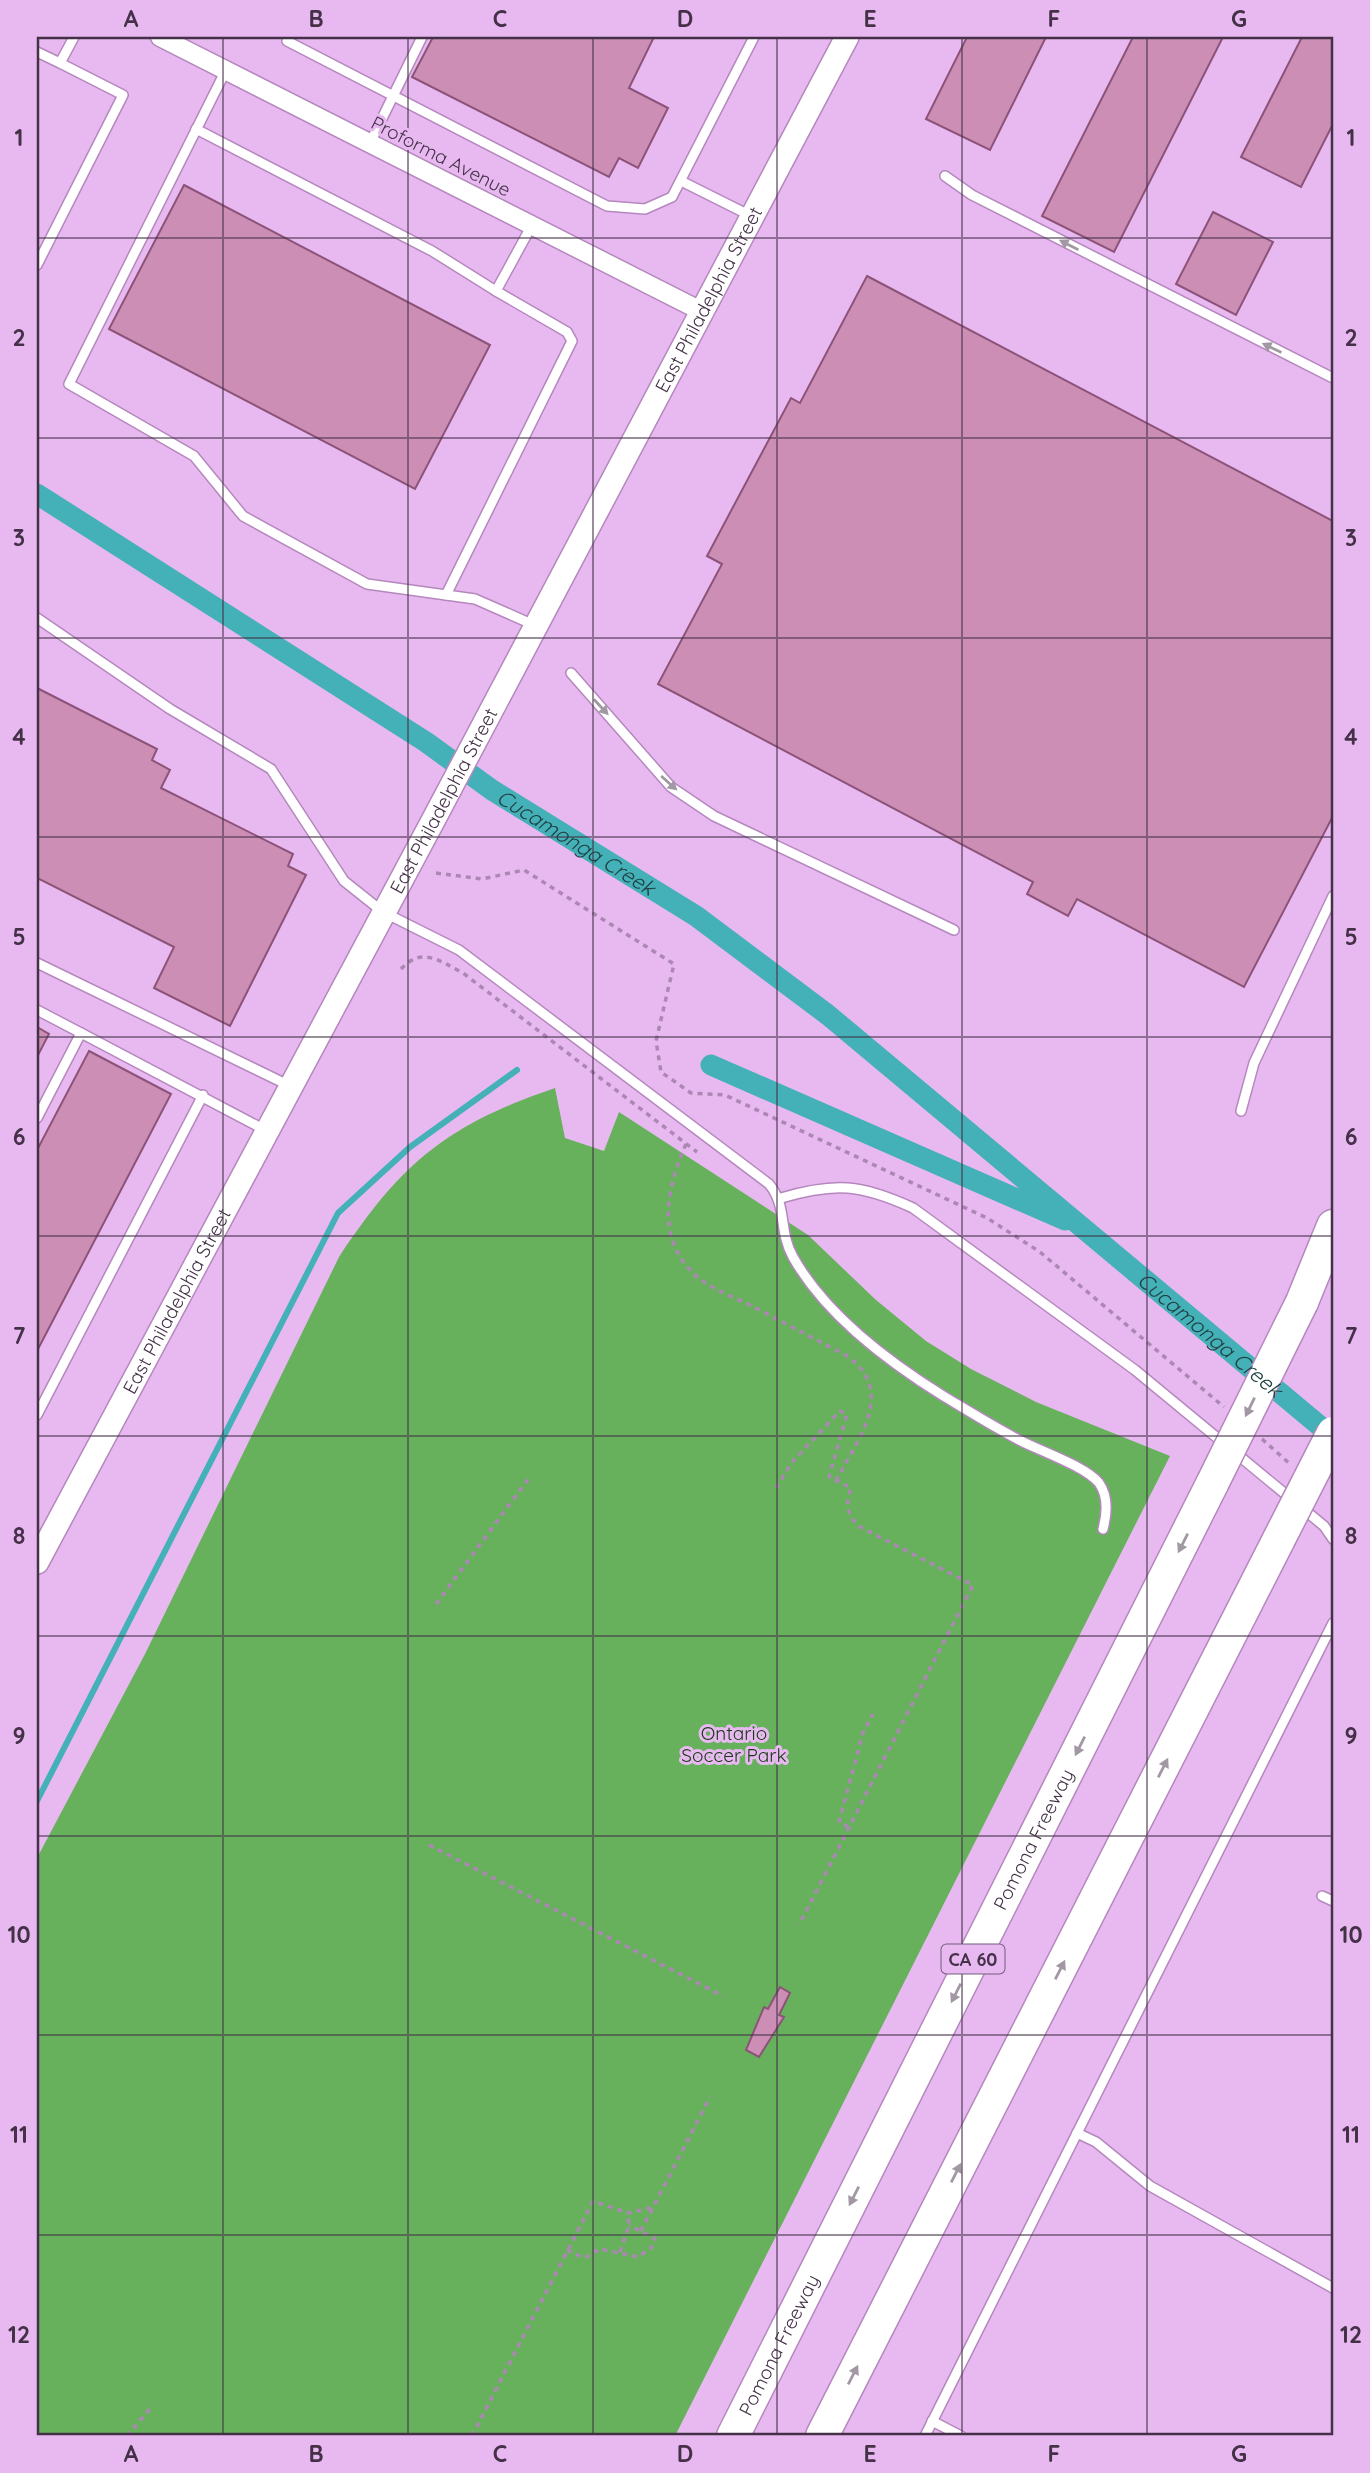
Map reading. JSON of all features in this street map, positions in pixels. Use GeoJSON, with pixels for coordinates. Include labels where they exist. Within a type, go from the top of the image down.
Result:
{"type":"FeatureCollection","features":[{"type":"Feature","properties":{"kind":"highway"},"geometry":{"type":"LineString","coordinates":[[1302,1302],[1333,1226]]}},
{"type":"Feature","properties":{"kind":"highway","name":"Pomona Freeway"},"geometry":{"type":"LineString","coordinates":[[733,2436],[1333,1240]]}},
{"type":"Feature","properties":{"kind":"highway"},"geometry":{"type":"LineString","coordinates":[[822,2436],[1333,1433]]}},
{"type":"Feature","properties":{"kind":"street","name":"Proforma Avenue"},"geometry":{"type":"LineString","coordinates":[[160,37],[703,312]]}},
{"type":"Feature","properties":{"kind":"street","name":"East Philadelphia Street"},"geometry":{"type":"LineString","coordinates":[[37,1562],[265,1130],[436,817],[847,37]]}},
{"type":"Feature","properties":{"kind":"lane"},"geometry":{"type":"LineString","coordinates":[[60,63],[74,37]]}},
{"type":"Feature","properties":{"kind":"lane"},"geometry":{"type":"LineString","coordinates":[[370,144],[422,37]]}},
{"type":"Feature","properties":{"kind":"lane"},"geometry":{"type":"LineString","coordinates":[[288,41],[607,206],[645,209],[672,197],[754,37]]}},
{"type":"Feature","properties":{"kind":"lane"},"geometry":{"type":"LineString","coordinates":[[37,52],[123,95],[37,265]]}},
{"type":"Feature","properties":{"kind":"lane"},"geometry":{"type":"LineString","coordinates":[[226,70],[69,384],[194,456],[243,516],[367,584],[474,599],[536,626]]}},
{"type":"Feature","properties":{"kind":"lane"},"geometry":{"type":"LineString","coordinates":[[197,129],[432,251],[567,332],[572,341],[446,595]]}},
{"type":"Feature","properties":{"kind":"lane"},"geometry":{"type":"LineString","coordinates":[[945,176],[984,201],[1333,378]]}},
{"type":"Feature","properties":{"kind":"lane"},"geometry":{"type":"LineString","coordinates":[[681,181],[753,217]]}},
{"type":"Feature","properties":{"kind":"lane"},"geometry":{"type":"LineString","coordinates":[[496,291],[532,225]]}},
{"type":"Feature","properties":{"kind":"lane"},"geometry":{"type":"LineString","coordinates":[[37,618],[170,709],[271,769],[344,881],[383,912],[459,950],[755,1172],[781,1199],[782,1225],[793,1257],[844,1320],[943,1396],[995,1427],[1091,1476],[1104,1493],[1107,1506],[1103,1529]]}},
{"type":"Feature","properties":{"kind":"lane"},"geometry":{"type":"LineString","coordinates":[[571,673],[671,787],[714,816],[954,930]]}},
{"type":"Feature","properties":{"kind":"lane"},"geometry":{"type":"LineString","coordinates":[[1241,1111],[1254,1063],[1333,896]]}},
{"type":"Feature","properties":{"kind":"lane"},"geometry":{"type":"LineString","coordinates":[[37,963],[289,1086]]}},
{"type":"Feature","properties":{"kind":"lane"},"geometry":{"type":"LineString","coordinates":[[37,1010],[265,1130]]}},
{"type":"Feature","properties":{"kind":"lane"},"geometry":{"type":"LineString","coordinates":[[37,1118],[81,1033]]}},
{"type":"Feature","properties":{"kind":"lane"},"geometry":{"type":"LineString","coordinates":[[37,1415],[203,1095]]}},
{"type":"Feature","properties":{"kind":"lane"},"geometry":{"type":"LineString","coordinates":[[781,1199],[821,1186],[855,1188],[886,1195],[913,1208],[1135,1370],[1324,1526],[1333,1539]]}},
{"type":"Feature","properties":{"kind":"lane"},"geometry":{"type":"LineString","coordinates":[[925,2436],[1333,1623]]}},
{"type":"Feature","properties":{"kind":"lane"},"geometry":{"type":"LineString","coordinates":[[1322,1896],[1333,1901]]}},
{"type":"Feature","properties":{"kind":"lane"},"geometry":{"type":"LineString","coordinates":[[1077,2133],[1096,2142],[1150,2186],[1333,2288]]}},
{"type":"Feature","properties":{"kind":"lane"},"geometry":{"type":"LineString","coordinates":[[932,2421],[961,2436]]}},
{"type":"Feature","properties":{"kind":"path"},"geometry":{"type":"LineString","coordinates":[[436,873],[482,879],[524,870],[674,964],[656,1041],[661,1072],[691,1093],[726,1095],[988,1218],[1040,1252],[1228,1411]]}},
{"type":"Feature","properties":{"kind":"path"},"geometry":{"type":"LineString","coordinates":[[401,969],[418,955],[430,955],[463,973],[697,1152]]}},
{"type":"Feature","properties":{"kind":"path"},"geometry":{"type":"LineString","coordinates":[[686,1144],[670,1186],[667,1214],[674,1244],[690,1270],[713,1286],[849,1357],[863,1368],[870,1384],[872,1410],[836,1481]]}},
{"type":"Feature","properties":{"kind":"path"},"geometry":{"type":"LineString","coordinates":[[776,1488],[792,1462],[840,1410],[847,1414],[829,1478],[851,1488],[847,1498],[848,1511],[860,1527],[973,1585],[799,1925]]}},
{"type":"Feature","properties":{"kind":"path"},"geometry":{"type":"LineString","coordinates":[[1260,1438],[1291,1464]]}},
{"type":"Feature","properties":{"kind":"path"},"geometry":{"type":"LineString","coordinates":[[436,1604],[529,1478]]}},
{"type":"Feature","properties":{"kind":"path"},"geometry":{"type":"LineString","coordinates":[[848,1827],[839,1822],[863,1733],[873,1714]]}},
{"type":"Feature","properties":{"kind":"path"},"geometry":{"type":"LineString","coordinates":[[429,1845],[723,1996]]}},
{"type":"Feature","properties":{"kind":"path"},"geometry":{"type":"LineString","coordinates":[[641,2231],[710,2097]]}},
{"type":"Feature","properties":{"kind":"path"},"geometry":{"type":"LineString","coordinates":[[472,2436],[593,2201],[628,2213],[654,2207]]}},
{"type":"Feature","properties":{"kind":"path"},"geometry":{"type":"LineString","coordinates":[[620,2252],[629,2225],[628,2213]]}},
{"type":"Feature","properties":{"kind":"path"},"geometry":{"type":"LineString","coordinates":[[568,2250],[584,2258],[600,2249],[638,2257],[652,2248],[655,2239],[629,2225]]}},
{"type":"Feature","properties":{"kind":"path"},"geometry":{"type":"LineString","coordinates":[[127,2436],[153,2405]]}},
{"type":"Feature","properties":{"kind":"green space","name":"Ontario Soccer Park"},"geometry":{"type":"Polygon","coordinates":[[[555,1088],[565,1138],[604,1151],[619,1112],[808,1235],[876,1300],[926,1341],[971,1369],[1036,1402],[1170,1456],[675,2436],[37,2436],[37,1858],[145,1654],[339,1257],[384,1196],[430,1151],[485,1117],[555,1088]]]}},
{"type":"Feature","properties":{"kind":"building"},"geometry":{"type":"Polygon","coordinates":[[[433,37],[654,37],[629,88],[668,108],[638,168],[619,158],[609,177],[412,77],[433,37]]]}},
{"type":"Feature","properties":{"kind":"building"},"geometry":{"type":"Polygon","coordinates":[[[967,37],[1046,37],[990,150],[926,119],[967,37]]]}},
{"type":"Feature","properties":{"kind":"building"},"geometry":{"type":"Polygon","coordinates":[[[1133,37],[1223,37],[1114,252],[1042,216],[1133,37]]]}},
{"type":"Feature","properties":{"kind":"building"},"geometry":{"type":"Polygon","coordinates":[[[1302,37],[1333,37],[1333,124],[1301,187],[1241,157],[1302,37]]]}},
{"type":"Feature","properties":{"kind":"building"},"geometry":{"type":"Polygon","coordinates":[[[184,185],[490,345],[415,489],[109,329],[184,185]]]}},
{"type":"Feature","properties":{"kind":"building"},"geometry":{"type":"Polygon","coordinates":[[[1213,212],[1273,242],[1236,315],[1176,284],[1213,212]]]}},
{"type":"Feature","properties":{"kind":"building"},"geometry":{"type":"Polygon","coordinates":[[[867,276],[1333,521],[1333,816],[1244,987],[1077,899],[1068,916],[1027,894],[1033,882],[658,684],[722,564],[707,556],[791,398],[800,403],[867,276]]]}},
{"type":"Feature","properties":{"kind":"building"},"geometry":{"type":"Polygon","coordinates":[[[37,688],[157,749],[152,760],[170,770],[161,788],[293,854],[288,866],[306,875],[230,1026],[154,988],[174,947],[37,878],[37,688]]]}},
{"type":"Feature","properties":{"kind":"building"},"geometry":{"type":"Polygon","coordinates":[[[37,1027],[49,1034],[37,1057],[37,1027]]]}},
{"type":"Feature","properties":{"kind":"building"},"geometry":{"type":"Polygon","coordinates":[[[89,1051],[171,1094],[37,1351],[37,1150],[89,1051]]]}},
{"type":"Feature","properties":{"kind":"building"},"geometry":{"type":"Polygon","coordinates":[[[780,1987],[790,1993],[779,2015],[784,2017],[759,2057],[746,2050],[764,2007],[768,2009],[780,1987]]]}},
{"type":"Feature","properties":{"kind":"waterway","name":"Cucamonga Creek"},"geometry":{"type":"LineString","coordinates":[[37,494],[426,742],[492,790],[696,916],[828,1015],[1333,1437]]}},
{"type":"Feature","properties":{"kind":"waterway","name":"Cucamonga Creek"},"geometry":{"type":"LineString","coordinates":[[711,1065],[1065,1220]]}},
{"type":"Feature","properties":{"kind":"waterway"},"geometry":{"type":"LineString","coordinates":[[37,1801],[338,1213],[410,1147],[517,1070]]}}]}
